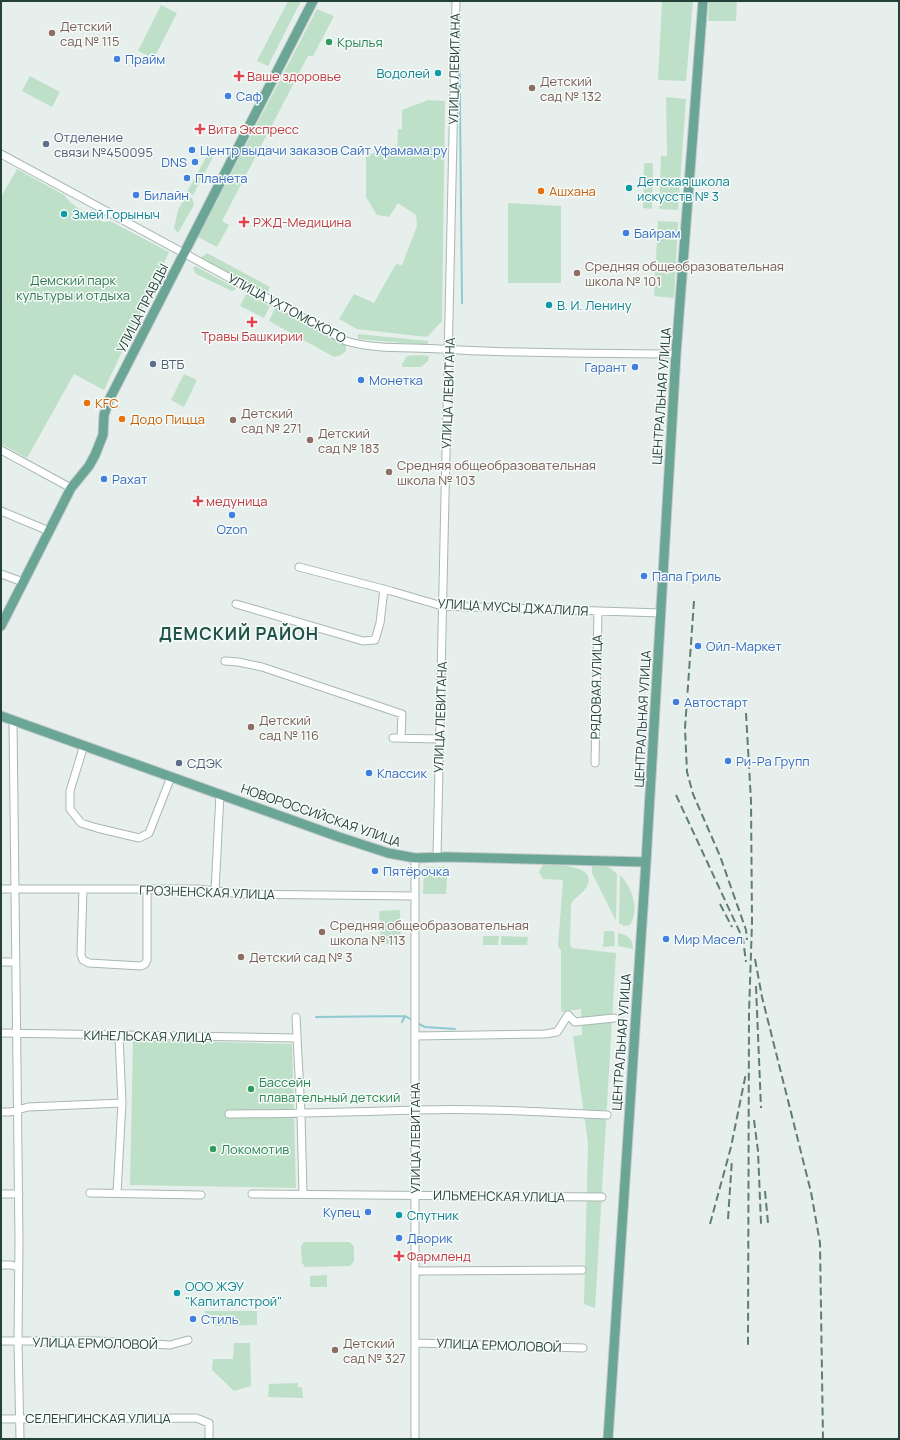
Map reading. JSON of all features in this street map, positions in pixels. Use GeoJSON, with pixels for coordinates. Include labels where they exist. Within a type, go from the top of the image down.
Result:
{"type":"FeatureCollection","features":[{"type":"Feature","properties":{"kind":"main road","name":"УЛИЦА ПРАВДЫ"},"geometry":{"type":"LineString","coordinates":[[1,626],[71,488],[89,466],[95,455],[104,435],[104,414],[109,400],[313,1]]}},
{"type":"Feature","properties":{"kind":"main road","name":"ЦЕНТРАЛЬНАЯ УЛИЦА"},"geometry":{"type":"LineString","coordinates":[[608,1439],[646,862],[676,354],[703,1]]}},
{"type":"Feature","properties":{"kind":"main road","name":"НОВОРОССИЙСКАЯ УЛИЦА"},"geometry":{"type":"LineString","coordinates":[[1,716],[339,837],[388,853],[415,858],[578,859],[646,862]]}},
{"type":"Feature","properties":{"kind":"street","name":"УЛИЦА ЛЕВИТАНА"},"geometry":{"type":"LineString","coordinates":[[437,857],[438,739],[456,1]]}},
{"type":"Feature","properties":{"kind":"street","name":"УЛИЦА УХТОМСКОГО"},"geometry":{"type":"LineString","coordinates":[[1,154],[346,341],[372,346],[448,350],[676,354]]}},
{"type":"Feature","properties":{"kind":"street"},"geometry":{"type":"LineString","coordinates":[[1,450],[71,488]]}},
{"type":"Feature","properties":{"kind":"street"},"geometry":{"type":"LineString","coordinates":[[1,511],[49,531]]}},
{"type":"Feature","properties":{"kind":"street","name":"УЛИЦА МУСЫ ДЖАЛИЛЯ"},"geometry":{"type":"LineString","coordinates":[[299,567],[442,606],[661,613]]}},
{"type":"Feature","properties":{"kind":"street"},"geometry":{"type":"LineString","coordinates":[[1,574],[23,582]]}},
{"type":"Feature","properties":{"kind":"street"},"geometry":{"type":"LineString","coordinates":[[236,604],[363,641],[375,640],[378,632],[384,589]]}},
{"type":"Feature","properties":{"kind":"street","name":"РЯДОВАЯ УЛИЦА"},"geometry":{"type":"LineString","coordinates":[[595,763],[598,611]]}},
{"type":"Feature","properties":{"kind":"street"},"geometry":{"type":"LineString","coordinates":[[225,661],[262,667],[402,714],[401,738]]}},
{"type":"Feature","properties":{"kind":"street"},"geometry":{"type":"LineString","coordinates":[[13,720],[16,889],[18,1341],[20,1439]]}},
{"type":"Feature","properties":{"kind":"street"},"geometry":{"type":"LineString","coordinates":[[393,738],[438,739]]}},
{"type":"Feature","properties":{"kind":"street"},"geometry":{"type":"LineString","coordinates":[[84,746],[70,791],[70,809],[81,823],[139,838],[149,833],[172,776]]}},
{"type":"Feature","properties":{"kind":"street"},"geometry":{"type":"LineString","coordinates":[[215,891],[220,794]]}},
{"type":"Feature","properties":{"kind":"street","name":"УЛИЦА ЛЕВИТАНА"},"geometry":{"type":"LineString","coordinates":[[415,858],[415,1439]]}},
{"type":"Feature","properties":{"kind":"street","name":"ГРОЗНЕНСКАЯ УЛИЦА"},"geometry":{"type":"LineString","coordinates":[[1,889],[147,889],[215,891],[242,894],[414,896]]}},
{"type":"Feature","properties":{"kind":"street"},"geometry":{"type":"LineString","coordinates":[[83,889],[81,955],[83,960],[89,963],[141,966],[145,964],[147,960],[147,889]]}},
{"type":"Feature","properties":{"kind":"street"},"geometry":{"type":"LineString","coordinates":[[1,962],[16,962]]}},
{"type":"Feature","properties":{"kind":"street"},"geometry":{"type":"LineString","coordinates":[[415,1036],[546,1034],[557,1032],[568,1015],[576,1022],[614,1018]]}},
{"type":"Feature","properties":{"kind":"street"},"geometry":{"type":"LineString","coordinates":[[296,1017],[303,1194]]}},
{"type":"Feature","properties":{"kind":"street","name":"КИНЕЛЬСКАЯ УЛИЦА"},"geometry":{"type":"LineString","coordinates":[[1,1033],[296,1038]]}},
{"type":"Feature","properties":{"kind":"street"},"geometry":{"type":"LineString","coordinates":[[117,1194],[122,1103],[119,1036]]}},
{"type":"Feature","properties":{"kind":"street"},"geometry":{"type":"LineString","coordinates":[[1,1112],[28,1107],[122,1103]]}},
{"type":"Feature","properties":{"kind":"street"},"geometry":{"type":"LineString","coordinates":[[229,1114],[301,1114],[415,1110],[505,1111],[607,1115]]}},
{"type":"Feature","properties":{"kind":"street"},"geometry":{"type":"LineString","coordinates":[[90,1193],[201,1195]]}},
{"type":"Feature","properties":{"kind":"street"},"geometry":{"type":"LineString","coordinates":[[1,1194],[18,1194]]}},
{"type":"Feature","properties":{"kind":"street","name":"ИЛЬМЕНСКАЯ УЛИЦА"},"geometry":{"type":"LineString","coordinates":[[252,1194],[602,1197]]}},
{"type":"Feature","properties":{"kind":"street"},"geometry":{"type":"LineString","coordinates":[[1,1265],[18,1267]]}},
{"type":"Feature","properties":{"kind":"street"},"geometry":{"type":"LineString","coordinates":[[415,1271],[582,1270]]}},
{"type":"Feature","properties":{"kind":"street","name":"УЛИЦА ЕРМОЛОВОЙ"},"geometry":{"type":"LineString","coordinates":[[1,1341],[96,1341],[170,1345],[188,1340]]}},
{"type":"Feature","properties":{"kind":"street","name":"УЛИЦА ЕРМОЛОВОЙ"},"geometry":{"type":"LineString","coordinates":[[415,1343],[584,1348]]}},
{"type":"Feature","properties":{"kind":"street","name":"СЕЛЕНГИНСКАЯ УЛИЦА"},"geometry":{"type":"LineString","coordinates":[[1,1419],[196,1418],[209,1423],[209,1439]]}},
{"type":"Feature","properties":{"kind":"green space"},"geometry":{"type":"Polygon","coordinates":[[[288,1],[301,1],[268,66],[257,61],[288,1]]]}},
{"type":"Feature","properties":{"kind":"green space"},"geometry":{"type":"Polygon","coordinates":[[[662,1],[693,1],[686,81],[658,80],[662,1]]]}},
{"type":"Feature","properties":{"kind":"green space"},"geometry":{"type":"Polygon","coordinates":[[[709,1],[737,1],[736,21],[708,21],[709,1]]]}},
{"type":"Feature","properties":{"kind":"green space"},"geometry":{"type":"Polygon","coordinates":[[[161,5],[177,13],[154,58],[138,51],[161,5]]]}},
{"type":"Feature","properties":{"kind":"green space"},"geometry":{"type":"Polygon","coordinates":[[[317,9],[334,16],[313,56],[308,56],[222,221],[229,225],[217,247],[198,237],[317,9]]]}},
{"type":"Feature","properties":{"kind":"green space"},"geometry":{"type":"Polygon","coordinates":[[[30,76],[60,92],[52,107],[22,91],[30,76]]]}},
{"type":"Feature","properties":{"kind":"green space"},"geometry":{"type":"Polygon","coordinates":[[[666,97],[686,99],[678,210],[659,209],[661,156],[667,156],[666,97]]]}},
{"type":"Feature","properties":{"kind":"green space"},"geometry":{"type":"Polygon","coordinates":[[[428,100],[445,101],[442,321],[427,337],[357,329],[339,319],[354,294],[374,303],[396,264],[402,265],[417,226],[416,215],[398,203],[389,217],[377,215],[366,197],[366,157],[373,153],[397,153],[398,129],[402,129],[402,110],[428,100]]]}},
{"type":"Feature","properties":{"kind":"green space"},"geometry":{"type":"Polygon","coordinates":[[[208,154],[213,157],[193,195],[187,192],[208,154]]]}},
{"type":"Feature","properties":{"kind":"green space"},"geometry":{"type":"Polygon","coordinates":[[[644,163],[653,163],[652,209],[643,208],[644,163]]]}},
{"type":"Feature","properties":{"kind":"green space","name":"Демский парк культуры и отдыха"},"geometry":{"type":"Polygon","coordinates":[[[17,169],[64,195],[72,204],[88,214],[104,222],[110,221],[169,252],[104,390],[74,374],[27,458],[1,444],[1,197],[17,169]]]}},
{"type":"Feature","properties":{"kind":"green space"},"geometry":{"type":"Polygon","coordinates":[[[186,196],[192,198],[194,205],[178,233],[174,228],[178,210],[186,196]]]}},
{"type":"Feature","properties":{"kind":"green space"},"geometry":{"type":"Polygon","coordinates":[[[508,203],[561,206],[561,283],[508,283],[508,203]]]}},
{"type":"Feature","properties":{"kind":"green space"},"geometry":{"type":"Polygon","coordinates":[[[658,221],[678,222],[674,298],[654,296],[658,221]]]}},
{"type":"Feature","properties":{"kind":"green space"},"geometry":{"type":"Polygon","coordinates":[[[207,253],[270,287],[266,295],[199,259],[207,253]]]}},
{"type":"Feature","properties":{"kind":"green space"},"geometry":{"type":"Polygon","coordinates":[[[195,266],[236,289],[232,291],[196,274],[193,268],[195,266]]]}},
{"type":"Feature","properties":{"kind":"green space"},"geometry":{"type":"Polygon","coordinates":[[[246,294],[270,306],[264,318],[240,306],[246,294]]]}},
{"type":"Feature","properties":{"kind":"green space"},"geometry":{"type":"Polygon","coordinates":[[[275,308],[346,345],[346,351],[341,355],[334,357],[269,321],[275,308]]]}},
{"type":"Feature","properties":{"kind":"green space"},"geometry":{"type":"Polygon","coordinates":[[[358,334],[428,341],[428,345],[358,339],[358,334]]]}},
{"type":"Feature","properties":{"kind":"green space"},"geometry":{"type":"Polygon","coordinates":[[[407,356],[429,356],[428,361],[421,367],[402,367],[402,364],[407,356]]]}},
{"type":"Feature","properties":{"kind":"green space"},"geometry":{"type":"Polygon","coordinates":[[[184,374],[197,380],[184,407],[171,400],[184,374]]]}},
{"type":"Feature","properties":{"kind":"green space"},"geometry":{"type":"Polygon","coordinates":[[[598,863],[610,868],[617,874],[616,921],[592,873],[592,865],[598,863]]]}},
{"type":"Feature","properties":{"kind":"green space"},"geometry":{"type":"Polygon","coordinates":[[[543,864],[574,867],[587,874],[589,880],[586,888],[574,899],[571,904],[570,944],[572,948],[616,953],[595,1308],[584,1304],[588,1143],[573,1036],[582,1035],[581,1009],[561,1012],[561,951],[558,946],[563,880],[543,879],[539,872],[543,864]]]}},
{"type":"Feature","properties":{"kind":"green space"},"geometry":{"type":"Polygon","coordinates":[[[424,867],[448,867],[446,894],[423,894],[424,867]]]}},
{"type":"Feature","properties":{"kind":"green space"},"geometry":{"type":"Polygon","coordinates":[[[620,875],[631,892],[634,905],[633,919],[630,925],[624,926],[619,923],[620,875]]]}},
{"type":"Feature","properties":{"kind":"green space"},"geometry":{"type":"Polygon","coordinates":[[[400,910],[401,943],[381,944],[379,911],[400,910]]]}},
{"type":"Feature","properties":{"kind":"green space"},"geometry":{"type":"Polygon","coordinates":[[[604,931],[614,931],[615,946],[603,947],[604,931]]]}},
{"type":"Feature","properties":{"kind":"green space"},"geometry":{"type":"Polygon","coordinates":[[[618,933],[625,935],[631,940],[633,949],[618,946],[618,933]]]}},
{"type":"Feature","properties":{"kind":"green space"},"geometry":{"type":"Polygon","coordinates":[[[483,936],[499,936],[498,945],[483,945],[483,936]]]}},
{"type":"Feature","properties":{"kind":"green space"},"geometry":{"type":"Polygon","coordinates":[[[501,936],[528,937],[527,945],[501,945],[501,936]]]}},
{"type":"Feature","properties":{"kind":"green space","name":"Локомотив"},"geometry":{"type":"Polygon","coordinates":[[[133,1040],[292,1044],[296,1188],[130,1185],[133,1040]]]}},
{"type":"Feature","properties":{"kind":"green space"},"geometry":{"type":"Polygon","coordinates":[[[304,1242],[350,1242],[354,1247],[354,1261],[350,1266],[305,1267],[302,1263],[301,1246],[304,1242]]]}},
{"type":"Feature","properties":{"kind":"green space"},"geometry":{"type":"Polygon","coordinates":[[[327,1275],[327,1287],[310,1287],[310,1276],[327,1275]]]}},
{"type":"Feature","properties":{"kind":"green space"},"geometry":{"type":"Polygon","coordinates":[[[204,1311],[257,1311],[257,1325],[214,1326],[204,1311]]]}},
{"type":"Feature","properties":{"kind":"green space"},"geometry":{"type":"Polygon","coordinates":[[[234,1343],[250,1343],[251,1386],[234,1391],[212,1370],[213,1359],[233,1359],[234,1343]]]}},
{"type":"Feature","properties":{"kind":"green space"},"geometry":{"type":"Polygon","coordinates":[[[298,1383],[298,1387],[302,1387],[303,1398],[268,1397],[269,1384],[298,1383]]]}},
{"type":"Feature","properties":{"kind":"waterway"},"geometry":{"type":"LineString","coordinates":[[459,4],[462,303]]}},
{"type":"Feature","properties":{"kind":"waterway"},"geometry":{"type":"LineString","coordinates":[[316,1017],[405,1016],[414,1021]]}},
{"type":"Feature","properties":{"kind":"waterway"},"geometry":{"type":"LineString","coordinates":[[402,1022],[405,1016]]}},
{"type":"Feature","properties":{"kind":"waterway"},"geometry":{"type":"LineString","coordinates":[[417,1023],[425,1027],[455,1029]]}},
{"type":"Feature","properties":{"kind":"railway"},"geometry":{"type":"LineString","coordinates":[[694,601],[685,728],[687,772],[693,794],[720,856],[746,930],[747,940]]}},
{"type":"Feature","properties":{"kind":"railway"},"geometry":{"type":"LineString","coordinates":[[746,713],[751,801],[752,922],[749,1014],[748,1346]]}},
{"type":"Feature","properties":{"kind":"railway"},"geometry":{"type":"LineString","coordinates":[[676,795],[743,939],[746,962]]}},
{"type":"Feature","properties":{"kind":"railway"},"geometry":{"type":"LineString","coordinates":[[720,904],[732,927]]}},
{"type":"Feature","properties":{"kind":"railway"},"geometry":{"type":"LineString","coordinates":[[755,959],[762,997],[811,1192],[820,1243],[823,1439]]}},
{"type":"Feature","properties":{"kind":"railway"},"geometry":{"type":"LineString","coordinates":[[756,986],[761,1108]]}},
{"type":"Feature","properties":{"kind":"railway"},"geometry":{"type":"LineString","coordinates":[[710,1224],[731,1147],[746,1073]]}},
{"type":"Feature","properties":{"kind":"railway"},"geometry":{"type":"LineString","coordinates":[[754,1120],[758,1151],[761,1224]]}},
{"type":"Feature","properties":{"kind":"railway"},"geometry":{"type":"LineString","coordinates":[[728,1219],[732,1159]]}},
{"type":"Feature","properties":{"kind":"railway"},"geometry":{"type":"LineString","coordinates":[[765,1191],[768,1223]]}},
{"type":"Feature","properties":{"kind":"place","name":"Детский сад № 115"},"geometry":{"type":"Point","coordinates":[52,33]}},
{"type":"Feature","properties":{"kind":"place","name":"Крылья"},"geometry":{"type":"Point","coordinates":[329,42]}},
{"type":"Feature","properties":{"kind":"place","name":"Прайм"},"geometry":{"type":"Point","coordinates":[117,59]}},
{"type":"Feature","properties":{"kind":"place","name":"Водолей"},"geometry":{"type":"Point","coordinates":[438,73]}},
{"type":"Feature","properties":{"kind":"place","name":"Ваше здоровье"},"geometry":{"type":"Point","coordinates":[239,76]}},
{"type":"Feature","properties":{"kind":"place","name":"Детский сад № 132"},"geometry":{"type":"Point","coordinates":[532,88]}},
{"type":"Feature","properties":{"kind":"place","name":"Саф"},"geometry":{"type":"Point","coordinates":[228,96]}},
{"type":"Feature","properties":{"kind":"place","name":"Вита Экспресс"},"geometry":{"type":"Point","coordinates":[200,129]}},
{"type":"Feature","properties":{"kind":"place","name":"Отделение связи №450095"},"geometry":{"type":"Point","coordinates":[46,144]}},
{"type":"Feature","properties":{"kind":"place","name":"Центр выдачи заказов Сайт Уфамама.ру"},"geometry":{"type":"Point","coordinates":[192,150]}},
{"type":"Feature","properties":{"kind":"place","name":"DNS"},"geometry":{"type":"Point","coordinates":[195,162]}},
{"type":"Feature","properties":{"kind":"place","name":"Планета"},"geometry":{"type":"Point","coordinates":[187,178]}},
{"type":"Feature","properties":{"kind":"place","name":"Детская школа искусств № 3"},"geometry":{"type":"Point","coordinates":[629,188]}},
{"type":"Feature","properties":{"kind":"place","name":"Ашхана"},"geometry":{"type":"Point","coordinates":[541,191]}},
{"type":"Feature","properties":{"kind":"place","name":"Билайн"},"geometry":{"type":"Point","coordinates":[136,195]}},
{"type":"Feature","properties":{"kind":"place","name":"Змей Горыныч"},"geometry":{"type":"Point","coordinates":[64,214]}},
{"type":"Feature","properties":{"kind":"place","name":"РЖД-Медицина"},"geometry":{"type":"Point","coordinates":[244,222]}},
{"type":"Feature","properties":{"kind":"place","name":"Байрам"},"geometry":{"type":"Point","coordinates":[626,233]}},
{"type":"Feature","properties":{"kind":"place","name":"Средняя общеобразовательная школа № 101"},"geometry":{"type":"Point","coordinates":[577,273]}},
{"type":"Feature","properties":{"kind":"place","name":"В. И. Ленину"},"geometry":{"type":"Point","coordinates":[549,305]}},
{"type":"Feature","properties":{"kind":"place","name":"Травы Башкирии"},"geometry":{"type":"Point","coordinates":[252,322]}},
{"type":"Feature","properties":{"kind":"place","name":"ВТБ"},"geometry":{"type":"Point","coordinates":[153,364]}},
{"type":"Feature","properties":{"kind":"place","name":"Гарант"},"geometry":{"type":"Point","coordinates":[635,367]}},
{"type":"Feature","properties":{"kind":"place","name":"Монетка"},"geometry":{"type":"Point","coordinates":[361,380]}},
{"type":"Feature","properties":{"kind":"place","name":"KFC"},"geometry":{"type":"Point","coordinates":[87,403]}},
{"type":"Feature","properties":{"kind":"place","name":"Додо Пицца"},"geometry":{"type":"Point","coordinates":[122,419]}},
{"type":"Feature","properties":{"kind":"place","name":"Детский сад № 271"},"geometry":{"type":"Point","coordinates":[233,420]}},
{"type":"Feature","properties":{"kind":"place","name":"Детский сад № 183"},"geometry":{"type":"Point","coordinates":[310,440]}},
{"type":"Feature","properties":{"kind":"place","name":"Средняя общеобразовательная школа № 103"},"geometry":{"type":"Point","coordinates":[389,472]}},
{"type":"Feature","properties":{"kind":"place","name":"Рахат"},"geometry":{"type":"Point","coordinates":[104,479]}},
{"type":"Feature","properties":{"kind":"place","name":"медуница"},"geometry":{"type":"Point","coordinates":[198,501]}},
{"type":"Feature","properties":{"kind":"place","name":"Ozon"},"geometry":{"type":"Point","coordinates":[232,515]}},
{"type":"Feature","properties":{"kind":"place","name":"Папа Гриль"},"geometry":{"type":"Point","coordinates":[644,576]}},
{"type":"Feature","properties":{"kind":"place","name":"Ойл-Маркет"},"geometry":{"type":"Point","coordinates":[698,646]}},
{"type":"Feature","properties":{"kind":"place","name":"Автостарт"},"geometry":{"type":"Point","coordinates":[676,702]}},
{"type":"Feature","properties":{"kind":"place","name":"Детский сад № 116"},"geometry":{"type":"Point","coordinates":[251,727]}},
{"type":"Feature","properties":{"kind":"place","name":"Ри-Ра Групп"},"geometry":{"type":"Point","coordinates":[728,761]}},
{"type":"Feature","properties":{"kind":"place","name":"СДЭК"},"geometry":{"type":"Point","coordinates":[179,763]}},
{"type":"Feature","properties":{"kind":"place","name":"Классик"},"geometry":{"type":"Point","coordinates":[369,773]}},
{"type":"Feature","properties":{"kind":"place","name":"Пятёрочка"},"geometry":{"type":"Point","coordinates":[375,871]}},
{"type":"Feature","properties":{"kind":"place","name":"Средняя общеобразовательная школа № 113"},"geometry":{"type":"Point","coordinates":[322,932]}},
{"type":"Feature","properties":{"kind":"place","name":"Мир Масел"},"geometry":{"type":"Point","coordinates":[666,939]}},
{"type":"Feature","properties":{"kind":"place","name":"Детский сад № 3"},"geometry":{"type":"Point","coordinates":[241,957]}},
{"type":"Feature","properties":{"kind":"place","name":"Бассейн плавательный детский"},"geometry":{"type":"Point","coordinates":[251,1089]}},
{"type":"Feature","properties":{"kind":"place","name":"Локомотив"},"geometry":{"type":"Point","coordinates":[213,1149]}},
{"type":"Feature","properties":{"kind":"place","name":"Купец"},"geometry":{"type":"Point","coordinates":[368,1212]}},
{"type":"Feature","properties":{"kind":"place","name":"Спутник"},"geometry":{"type":"Point","coordinates":[399,1215]}},
{"type":"Feature","properties":{"kind":"place","name":"Дворик"},"geometry":{"type":"Point","coordinates":[399,1238]}},
{"type":"Feature","properties":{"kind":"place","name":"Фармленд"},"geometry":{"type":"Point","coordinates":[399,1256]}},
{"type":"Feature","properties":{"kind":"place","name":"ООО ЖЭУ \"Капиталстрой\""},"geometry":{"type":"Point","coordinates":[177,1293]}},
{"type":"Feature","properties":{"kind":"place","name":"Стиль"},"geometry":{"type":"Point","coordinates":[193,1319]}},
{"type":"Feature","properties":{"kind":"place","name":"Детский сад № 327"},"geometry":{"type":"Point","coordinates":[335,1350]}},
{"type":"Feature","properties":{"kind":"district","name":"ДЕМСКИЙ РАЙОН"},"geometry":{"type":"Point","coordinates":[239,634]}}]}
